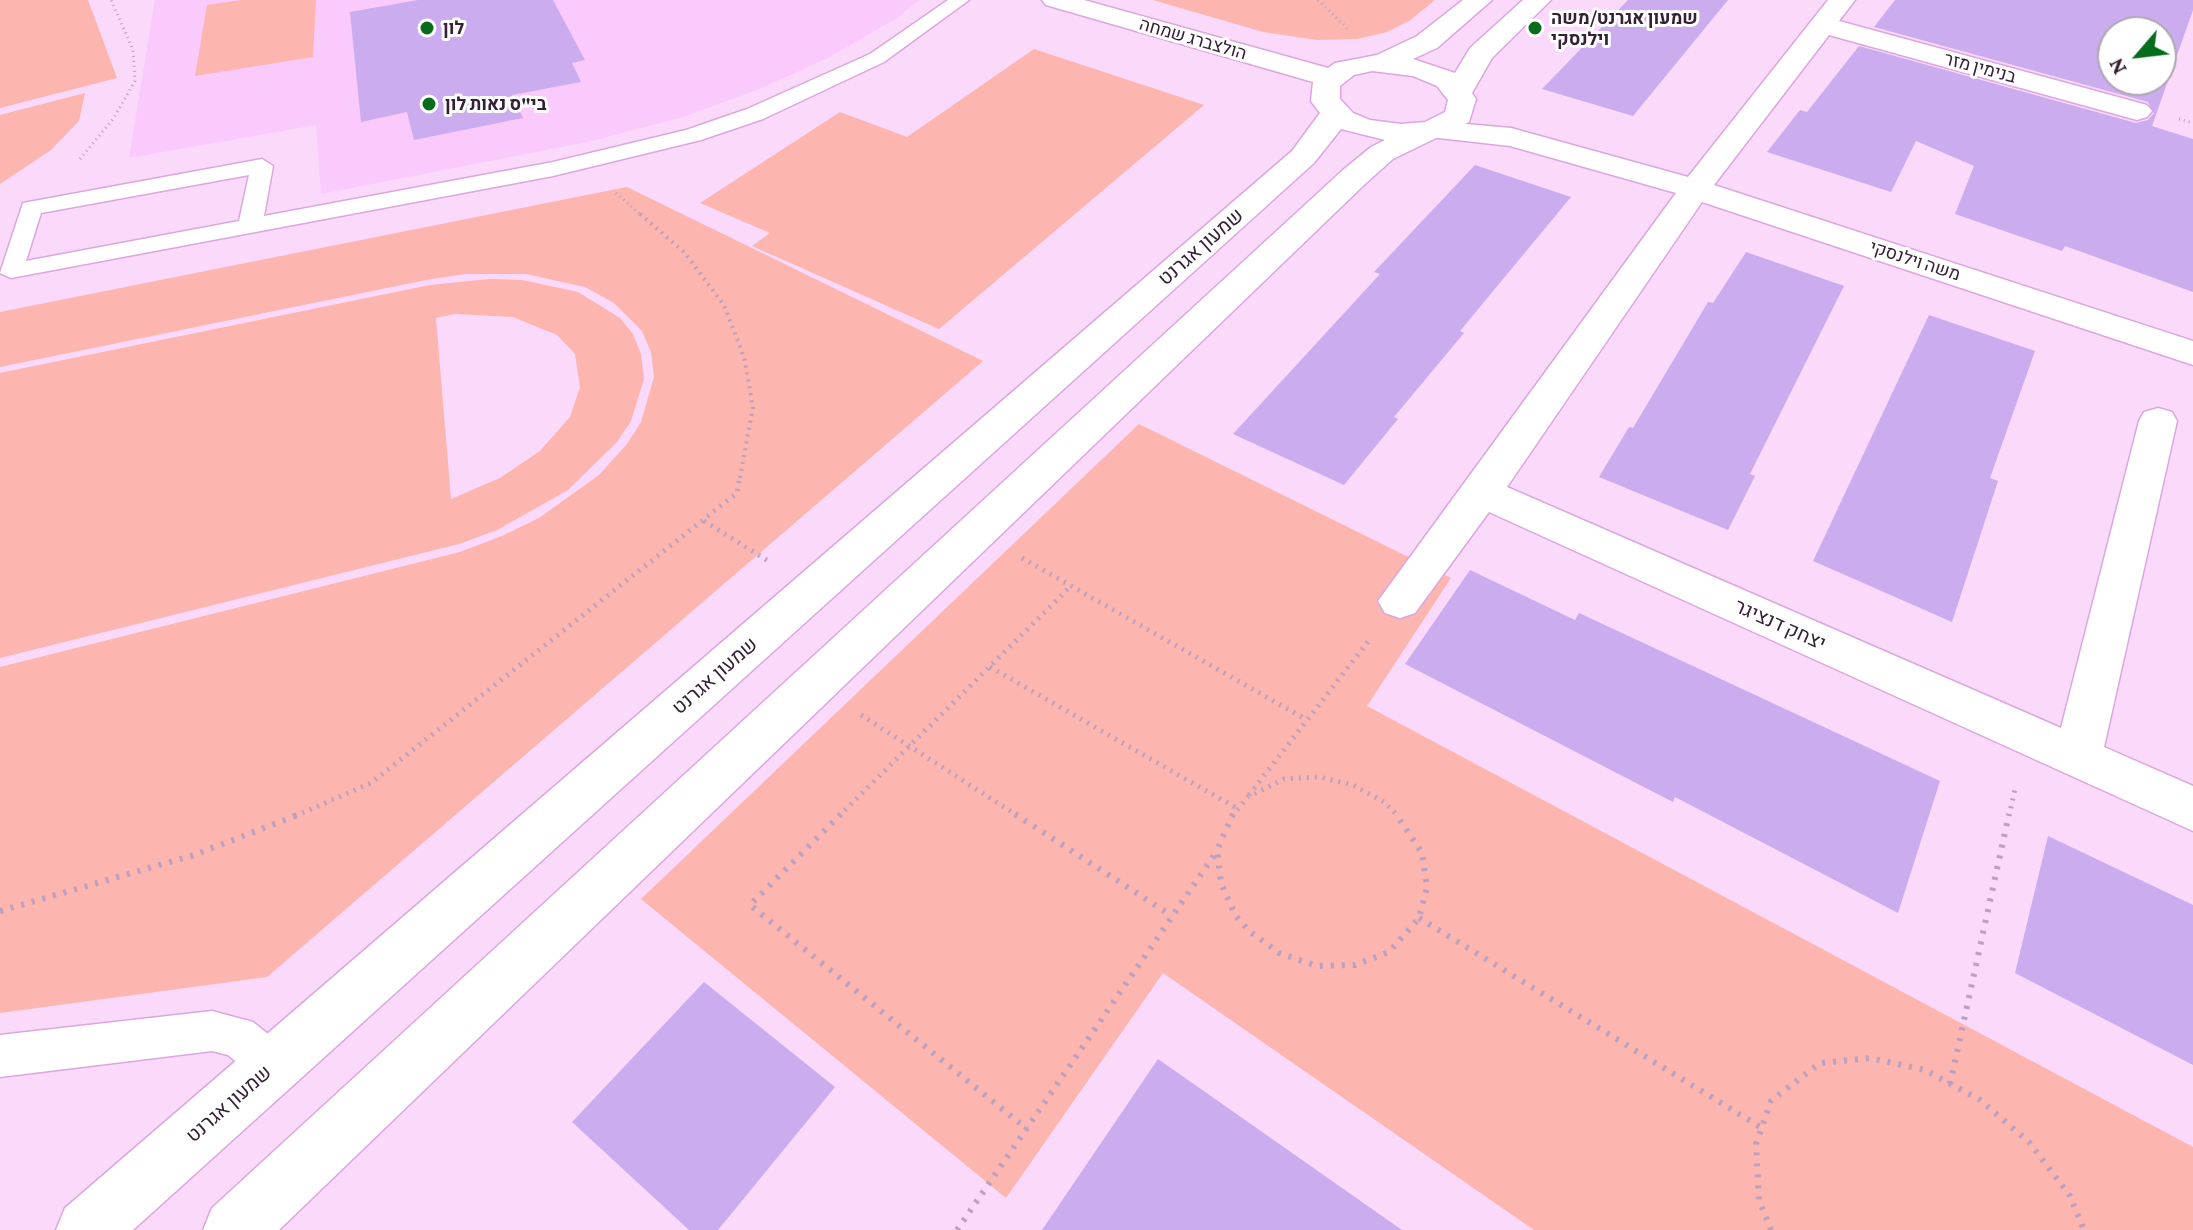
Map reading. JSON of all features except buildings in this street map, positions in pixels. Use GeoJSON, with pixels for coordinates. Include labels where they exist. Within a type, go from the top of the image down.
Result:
{"type":"FeatureCollection","features":[{"type":"Feature","properties":{"kind":"street","name":"הולצברג שמחה"},"geometry":{"type":"LineString","coordinates":[[1055,0],[1333,95],[1353,124],[1376,131],[1428,131]]}},
{"type":"Feature","properties":{"kind":"street"},"geometry":{"type":"LineString","coordinates":[[1333,95],[1352,67],[1383,63],[1427,42],[1479,0]]}},
{"type":"Feature","properties":{"kind":"street"},"geometry":{"type":"LineString","coordinates":[[234,1230],[1354,177],[1382,153],[1459,116],[1460,95],[1480,54],[1538,0]]}},
{"type":"Feature","properties":{"kind":"street"},"geometry":{"type":"LineString","coordinates":[[1400,601],[1482,492],[1695,189],[1842,0]]}},
{"type":"Feature","properties":{"kind":"street","name":"בנימין מזר"},"geometry":{"type":"LineString","coordinates":[[1822,25],[2137,111]]}},
{"type":"Feature","properties":{"kind":"street","name":"משה וילנסקי"},"geometry":{"type":"LineString","coordinates":[[1383,63],[1429,71],[1447,80],[1460,95],[1637,170]]}},
{"type":"Feature","properties":{"kind":"street","name":"שמעון אגרנט"},"geometry":{"type":"LineString","coordinates":[[87,1230],[1303,157],[1325,130],[1333,95]]}},
{"type":"Feature","properties":{"kind":"street","name":"משה וילנסקי"},"geometry":{"type":"LineString","coordinates":[[1428,131],[1511,137],[1637,170],[2193,353]]}},
{"type":"Feature","properties":{"kind":"street"},"geometry":{"type":"LineString","coordinates":[[2077,758],[2158,421]]}},
{"type":"Feature","properties":{"kind":"street","name":"יצחק דנציגר"},"geometry":{"type":"LineString","coordinates":[[1482,492],[2193,809]]}},
{"type":"Feature","properties":{"kind":"lane"},"geometry":{"type":"LineString","coordinates":[[250,226],[262,166],[31,208],[11,271],[250,226],[582,162],[680,138],[755,114],[877,58],[960,0]]}},
{"type":"Feature","properties":{"kind":"lane"},"geometry":{"type":"LineString","coordinates":[[0,1056],[212,1031],[238,1036],[273,1065]]}},
{"type":"Feature","properties":{"kind":"path"},"geometry":{"type":"LineString","coordinates":[[31,208],[79,160],[113,119],[135,81],[133,50],[111,0]]}},
{"type":"Feature","properties":{"kind":"path"},"geometry":{"type":"LineString","coordinates":[[0,911],[194,855],[307,812],[371,783],[737,493],[753,407],[744,357],[724,305],[684,252],[582,162]]}},
{"type":"Feature","properties":{"kind":"path"},"geometry":{"type":"LineString","coordinates":[[704,521],[813,589]]}},
{"type":"Feature","properties":{"kind":"path"},"geometry":{"type":"LineString","coordinates":[[976,532],[1307,720]]}},
{"type":"Feature","properties":{"kind":"path"},"geometry":{"type":"LineString","coordinates":[[1027,1129],[750,905],[1071,586]]}},
{"type":"Feature","properties":{"kind":"path"},"geometry":{"type":"LineString","coordinates":[[1237,810],[1400,601]]}},
{"type":"Feature","properties":{"kind":"path"},"geometry":{"type":"LineString","coordinates":[[990,667],[1237,810]]}},
{"type":"Feature","properties":{"kind":"path"},"geometry":{"type":"LineString","coordinates":[[815,684],[1172,916]]}},
{"type":"Feature","properties":{"kind":"path"},"geometry":{"type":"LineString","coordinates":[[1950,1084],[2027,735]]}},
{"type":"Feature","properties":{"kind":"path"},"geometry":{"type":"LineString","coordinates":[[957,1230],[1217,850],[1228,821],[1248,797],[1284,779],[1319,777],[1353,785],[1384,802],[1405,823],[1422,853],[1427,887],[1419,918],[1389,952],[1355,965],[1317,966],[1279,953],[1249,931],[1235,915],[1221,883],[1217,850]]}},
{"type":"Feature","properties":{"kind":"path"},"geometry":{"type":"LineString","coordinates":[[1419,918],[1762,1128]]}},
{"type":"Feature","properties":{"kind":"path"},"geometry":{"type":"LineString","coordinates":[[1771,1230],[1759,1200],[1756,1144],[1771,1101],[1820,1063],[1870,1058],[1925,1070],[1980,1100],[2029,1142],[2070,1196],[2084,1230]]}},
{"type":"Feature","properties":{"kind":"shaded area"},"geometry":{"type":"Polygon","coordinates":[[[0,0],[88,0],[117,78],[0,108],[0,0]]]}},
{"type":"Feature","properties":{"kind":"shaded area","name":"בי\"ס נאות לון"},"geometry":{"type":"Polygon","coordinates":[[[155,0],[919,0],[897,18],[828,58],[757,90],[683,117],[592,141],[321,194],[316,125],[129,158],[155,0]]]}},
{"type":"Feature","properties":{"kind":"shaded area"},"geometry":{"type":"Polygon","coordinates":[[[241,0],[316,0],[313,57],[195,76],[207,5],[241,0]]]}},
{"type":"Feature","properties":{"kind":"shaded area"},"geometry":{"type":"Polygon","coordinates":[[[1153,0],[1435,0],[1409,21],[1387,32],[1357,39],[1317,40],[1263,32],[1153,0]]]}},
{"type":"Feature","properties":{"kind":"shaded area"},"geometry":{"type":"Polygon","coordinates":[[[1034,49],[1204,105],[939,329],[752,246],[770,233],[700,203],[840,112],[907,137],[1034,49]]]}},
{"type":"Feature","properties":{"kind":"shaded area"},"geometry":{"type":"Polygon","coordinates":[[[85,93],[79,121],[51,150],[0,184],[0,115],[85,93]]]}},
{"type":"Feature","properties":{"kind":"shaded area"},"geometry":{"type":"Polygon","coordinates":[[[627,187],[983,361],[267,977],[0,1013],[0,667],[460,552],[502,536],[539,518],[599,475],[627,444],[641,422],[654,377],[651,352],[642,331],[614,303],[585,287],[526,274],[466,274],[431,279],[0,367],[0,312],[627,187]]]}},
{"type":"Feature","properties":{"kind":"shaded area"},"geometry":{"type":"Polygon","coordinates":[[[490,279],[522,280],[578,292],[620,318],[633,334],[641,354],[644,379],[631,421],[617,442],[568,490],[497,530],[459,544],[0,658],[0,373],[430,285],[490,279]],[[455,314],[436,318],[451,499],[500,478],[540,451],[570,417],[580,387],[575,354],[557,335],[513,317],[455,314]]]}},
{"type":"Feature","properties":{"kind":"shaded area"},"geometry":{"type":"Polygon","coordinates":[[[1139,424],[1451,578],[1367,706],[2193,1147],[2193,1230],[1534,1230],[1163,973],[1006,1198],[641,899],[1139,424]]]}},
{"type":"Feature","properties":{"kind":"place","name":"לון"},"geometry":{"type":"Point","coordinates":[427,28]}},
{"type":"Feature","properties":{"kind":"place","name":"שמעון אגרנט/משה וילנסקי"},"geometry":{"type":"Point","coordinates":[1535,28]}},
{"type":"Feature","properties":{"kind":"place","name":"בי\"ס נאות לון"},"geometry":{"type":"Point","coordinates":[429,104]}}]}
